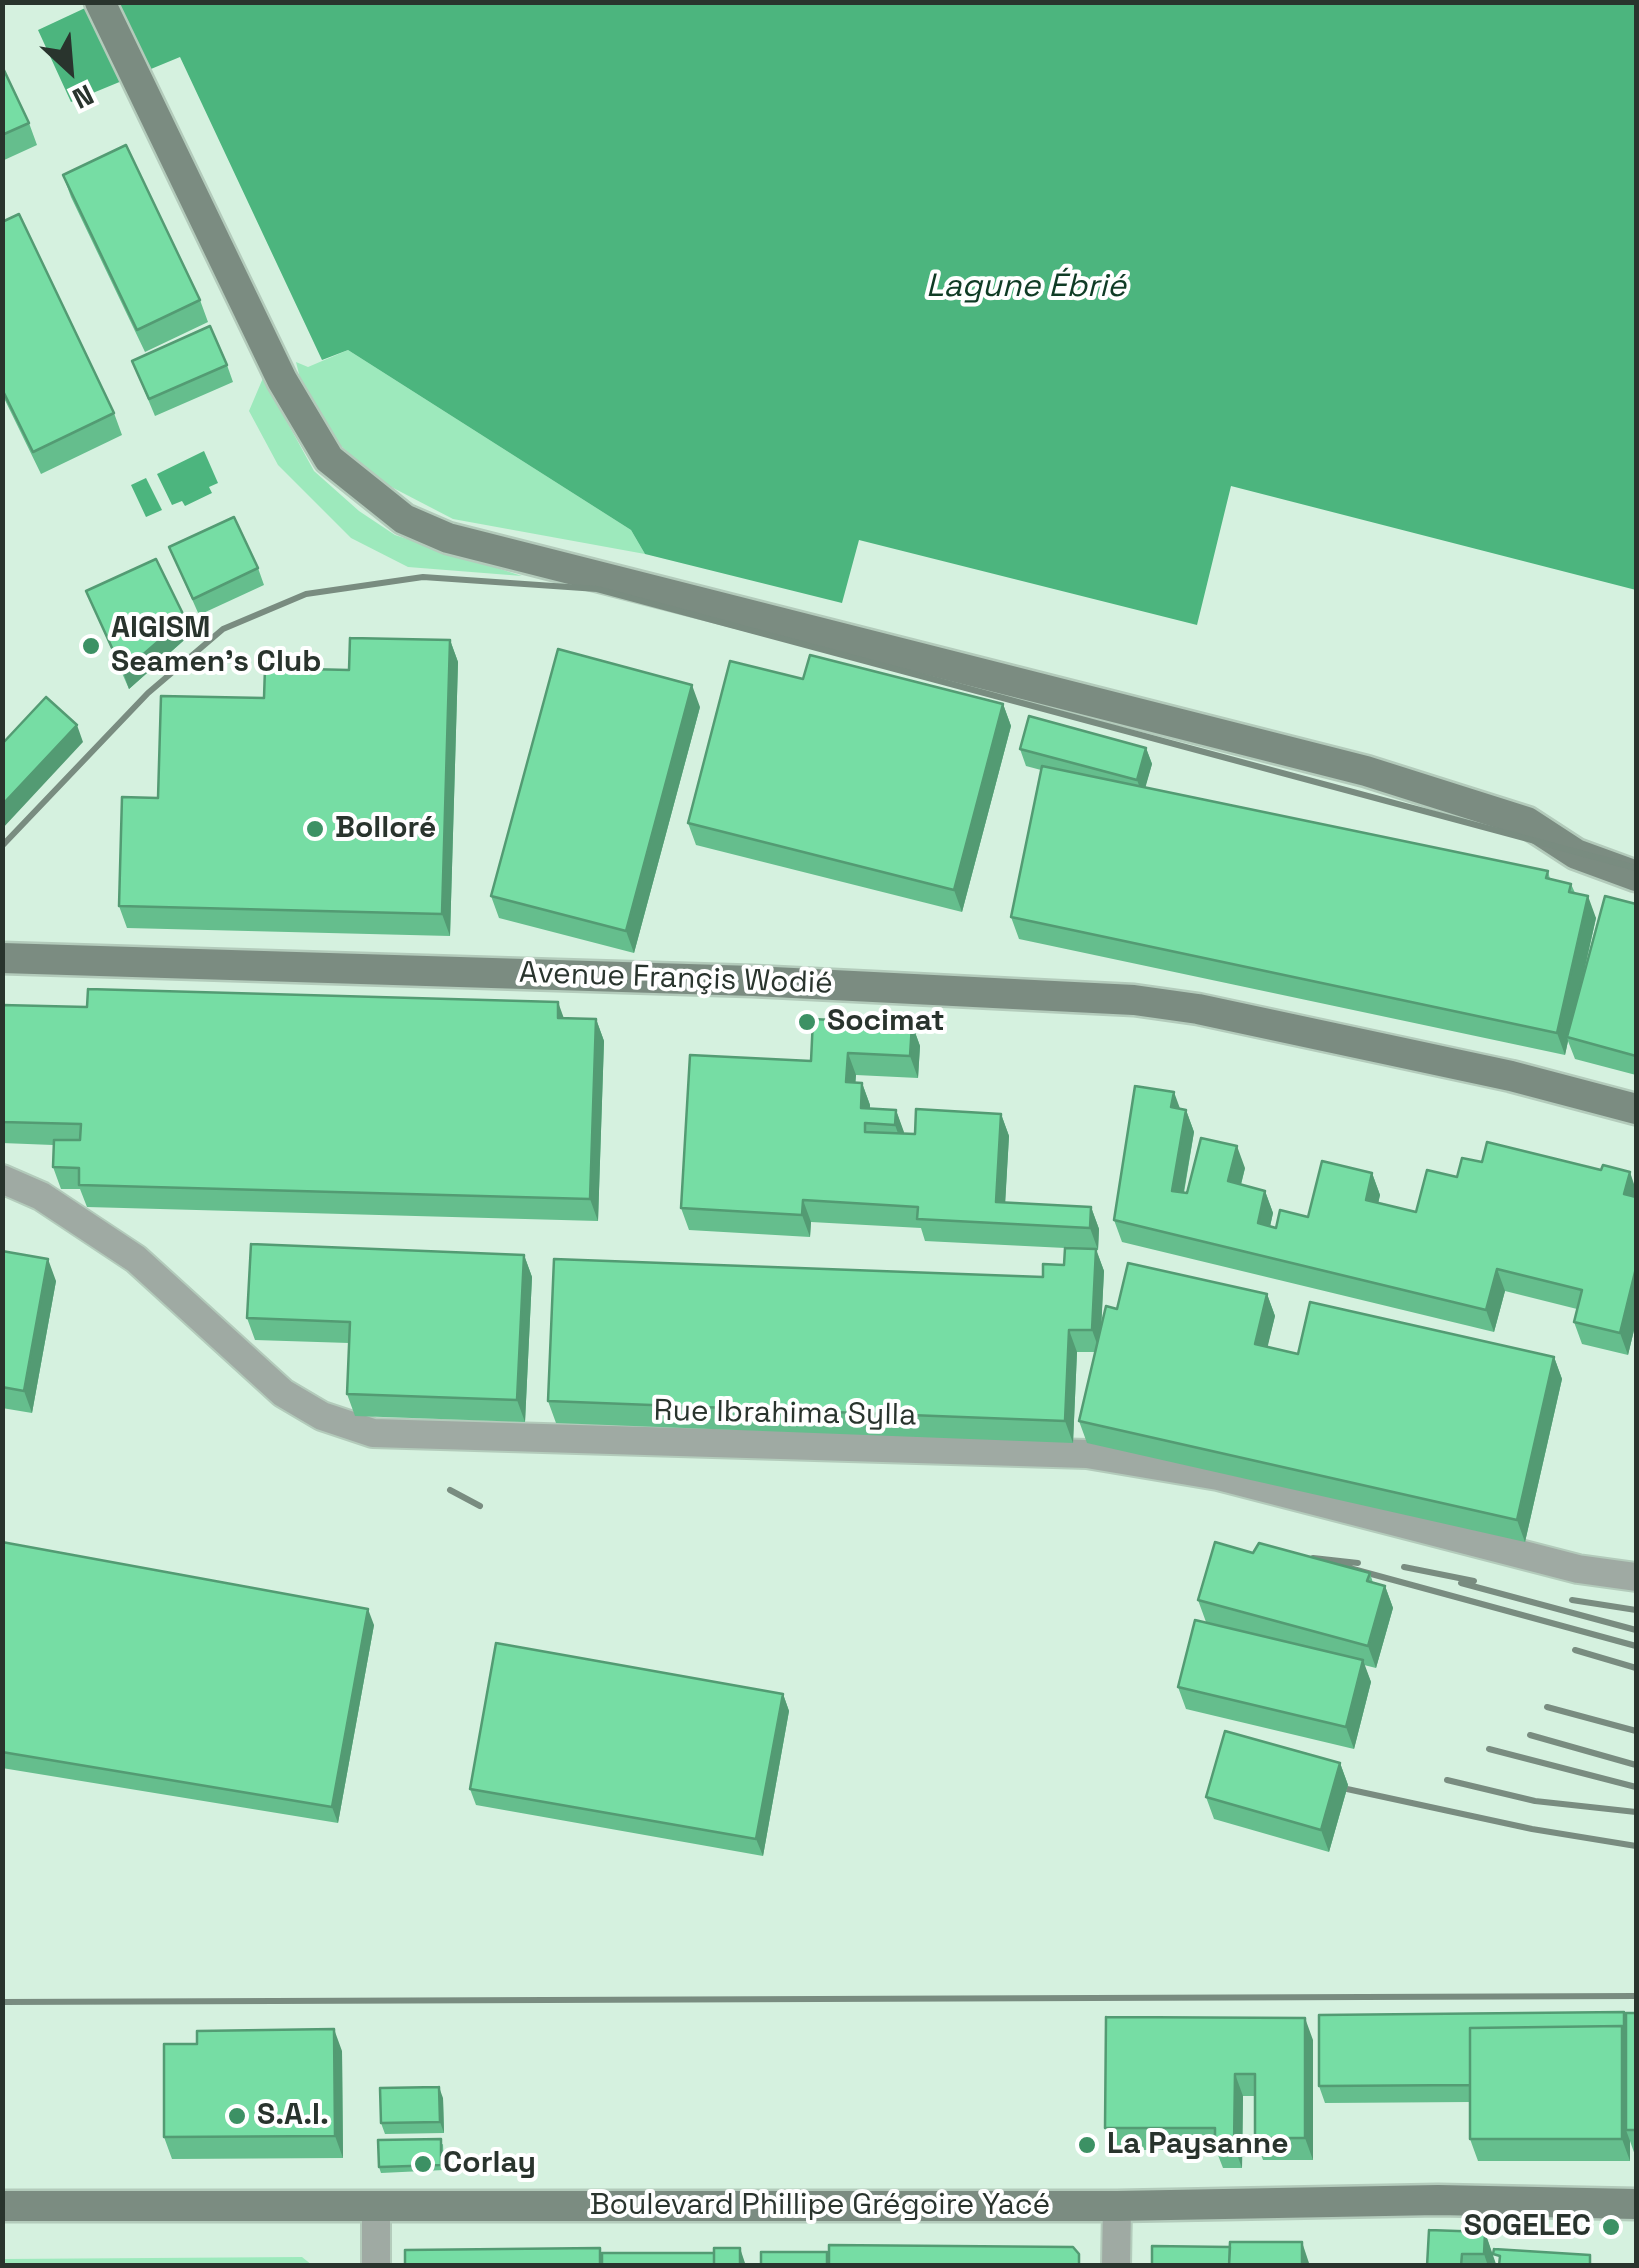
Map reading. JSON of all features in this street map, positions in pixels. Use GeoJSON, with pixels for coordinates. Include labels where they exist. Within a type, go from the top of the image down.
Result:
{"type":"FeatureCollection","features":[{"type":"Feature","properties":{"kind":"main road"},"geometry":{"type":"LineString","coordinates":[[100,2],[282,380],[328,459],[404,519],[448,538],[1366,771],[1527,822],[1576,854],[1636,876]]}},
{"type":"Feature","properties":{"kind":"main road"},"geometry":{"type":"LineString","coordinates":[[2,946],[18,958]]}},
{"type":"Feature","properties":{"kind":"main road","name":"Avenue Françis Wodié"},"geometry":{"type":"LineString","coordinates":[[18,958],[789,982],[1134,1000],[1512,1076],[1636,1109]]}},
{"type":"Feature","properties":{"kind":"main road","name":"Boulevard Phillipe Grégoire Yacé"},"geometry":{"type":"LineString","coordinates":[[2,2206],[1117,2206],[1438,2200],[1636,2204]]}},
{"type":"Feature","properties":{"kind":"street","name":"Rue Ibrahima Sylla"},"geometry":{"type":"LineString","coordinates":[[2,1179],[41,1196],[136,1259],[283,1393],[322,1416],[373,1433],[524,1441],[1087,1454],[1218,1476],[1578,1569],[1636,1577]]}},
{"type":"Feature","properties":{"kind":"street"},"geometry":{"type":"LineString","coordinates":[[1116,2266],[1117,2206]]}},
{"type":"Feature","properties":{"kind":"street"},"geometry":{"type":"LineString","coordinates":[[376,2207],[376,2266]]}},
{"type":"Feature","properties":{"kind":"shaded area"},"geometry":{"type":"Polygon","coordinates":[[[348,350],[631,530],[645,554],[453,519],[376,479],[338,443],[300,378],[296,362],[308,367],[348,350]]]}},
{"type":"Feature","properties":{"kind":"shaded area"},"geometry":{"type":"Polygon","coordinates":[[[263,378],[314,471],[359,511],[395,535],[522,576],[408,567],[351,538],[278,465],[249,411],[263,378]]]}},
{"type":"Feature","properties":{"kind":"shaded area"},"geometry":{"type":"Polygon","coordinates":[[[302,2257],[312,2265],[2,2265],[3,2259],[302,2257]]]}},
{"type":"Feature","properties":{"kind":"water","name":"Lagune Ébrié"},"geometry":{"type":"Polygon","coordinates":[[[98,2],[1636,3],[1636,590],[1231,486],[1197,625],[859,540],[842,603],[645,554],[631,530],[348,350],[322,360],[180,57],[71,102],[38,30],[98,2]]]}},
{"type":"Feature","properties":{"kind":"water"},"geometry":{"type":"Polygon","coordinates":[[[204,451],[218,483],[209,487],[212,493],[185,506],[182,501],[172,505],[157,474],[204,451]]]}},
{"type":"Feature","properties":{"kind":"water"},"geometry":{"type":"Polygon","coordinates":[[[146,478],[162,510],[146,517],[131,485],[146,478]]]}},
{"type":"Feature","properties":{"kind":"building"},"geometry":{"type":"Polygon","coordinates":[[[2,66],[29,123],[2,135],[2,66]]]}},
{"type":"Feature","properties":{"kind":"building"},"geometry":{"type":"Polygon","coordinates":[[[126,145],[200,300],[137,330],[63,175],[126,145]]]}},
{"type":"Feature","properties":{"kind":"building"},"geometry":{"type":"Polygon","coordinates":[[[19,214],[114,413],[33,452],[2,389],[2,222],[19,214]]]}},
{"type":"Feature","properties":{"kind":"building"},"geometry":{"type":"Polygon","coordinates":[[[210,326],[227,365],[149,399],[132,361],[210,326]]]}},
{"type":"Feature","properties":{"kind":"building"},"geometry":{"type":"Polygon","coordinates":[[[234,517],[258,568],[193,599],[169,547],[234,517]]]}},
{"type":"Feature","properties":{"kind":"building"},"geometry":{"type":"Polygon","coordinates":[[[156,559],[185,618],[123,672],[86,591],[156,559]]]}},
{"type":"Feature","properties":{"kind":"building"},"geometry":{"type":"Polygon","coordinates":[[[350,638],[450,640],[442,914],[119,906],[122,797],[158,798],[161,696],[264,698],[265,668],[349,670],[350,638]]]}},
{"type":"Feature","properties":{"kind":"building"},"geometry":{"type":"Polygon","coordinates":[[[558,649],[692,685],[626,931],[491,896],[558,649]]]}},
{"type":"Feature","properties":{"kind":"building"},"geometry":{"type":"Polygon","coordinates":[[[810,655],[1003,704],[954,890],[688,823],[730,661],[803,679],[810,655]]]}},
{"type":"Feature","properties":{"kind":"building"},"geometry":{"type":"Polygon","coordinates":[[[46,697],[77,725],[2,805],[2,744],[46,697]]]}},
{"type":"Feature","properties":{"kind":"building"},"geometry":{"type":"Polygon","coordinates":[[[1029,716],[1146,748],[1137,780],[1020,749],[1029,716]]]}},
{"type":"Feature","properties":{"kind":"building"},"geometry":{"type":"Polygon","coordinates":[[[1042,766],[1548,871],[1546,878],[1571,884],[1569,892],[1588,896],[1557,1033],[1011,917],[1042,766]]]}},
{"type":"Feature","properties":{"kind":"building"},"geometry":{"type":"Polygon","coordinates":[[[1605,896],[1636,904],[1636,1056],[1567,1037],[1605,896]]]}},
{"type":"Feature","properties":{"kind":"building"},"geometry":{"type":"Polygon","coordinates":[[[88,989],[558,1002],[558,1018],[596,1019],[590,1199],[79,1185],[79,1168],[53,1167],[54,1140],[80,1140],[81,1124],[2,1122],[2,1005],[87,1007],[88,989]]]}},
{"type":"Feature","properties":{"kind":"building"},"geometry":{"type":"Polygon","coordinates":[[[813,1019],[912,1024],[910,1056],[848,1053],[846,1082],[862,1083],[861,1108],[896,1110],[895,1125],[865,1123],[865,1132],[915,1134],[916,1109],[1001,1114],[996,1202],[1091,1207],[1090,1228],[917,1219],[918,1207],[803,1200],[802,1215],[681,1208],[690,1055],[811,1061],[813,1019]]]}},
{"type":"Feature","properties":{"kind":"building"},"geometry":{"type":"Polygon","coordinates":[[[1135,1086],[1174,1092],[1171,1107],[1186,1110],[1172,1191],[1187,1193],[1201,1138],[1237,1146],[1228,1181],[1265,1191],[1258,1223],[1276,1228],[1280,1210],[1308,1217],[1322,1161],[1372,1173],[1366,1200],[1416,1212],[1427,1170],[1457,1177],[1462,1158],[1482,1162],[1487,1142],[1601,1170],[1603,1165],[1630,1172],[1624,1194],[1636,1197],[1636,1268],[1620,1333],[1574,1322],[1582,1290],[1497,1269],[1486,1310],[1114,1220],[1135,1086]]]}},
{"type":"Feature","properties":{"kind":"building"},"geometry":{"type":"Polygon","coordinates":[[[251,1244],[524,1255],[517,1400],[347,1394],[350,1322],[247,1318],[251,1244]]]}},
{"type":"Feature","properties":{"kind":"building"},"geometry":{"type":"Polygon","coordinates":[[[1065,1248],[1096,1249],[1092,1330],[1069,1330],[1065,1421],[548,1401],[554,1259],[1043,1277],[1043,1264],[1064,1265],[1065,1248]]]}},
{"type":"Feature","properties":{"kind":"building"},"geometry":{"type":"Polygon","coordinates":[[[2,1251],[48,1259],[24,1391],[2,1387],[2,1251]]]}},
{"type":"Feature","properties":{"kind":"building"},"geometry":{"type":"Polygon","coordinates":[[[1128,1263],[1267,1294],[1255,1344],[1298,1354],[1310,1302],[1554,1357],[1517,1520],[1079,1421],[1106,1306],[1117,1309],[1128,1263]]]}},
{"type":"Feature","properties":{"kind":"building"},"geometry":{"type":"Polygon","coordinates":[[[2,1542],[368,1609],[332,1807],[2,1752],[2,1542]]]}},
{"type":"Feature","properties":{"kind":"building"},"geometry":{"type":"Polygon","coordinates":[[[1215,1542],[1253,1553],[1259,1543],[1370,1573],[1367,1581],[1385,1586],[1368,1646],[1198,1600],[1215,1542]]]}},
{"type":"Feature","properties":{"kind":"building"},"geometry":{"type":"Polygon","coordinates":[[[1195,1620],[1363,1660],[1346,1727],[1178,1687],[1195,1620]]]}},
{"type":"Feature","properties":{"kind":"building"},"geometry":{"type":"Polygon","coordinates":[[[496,1643],[783,1694],[756,1839],[470,1789],[496,1643]]]}},
{"type":"Feature","properties":{"kind":"building"},"geometry":{"type":"Polygon","coordinates":[[[1225,1731],[1340,1763],[1321,1830],[1206,1797],[1225,1731]]]}},
{"type":"Feature","properties":{"kind":"building"},"geometry":{"type":"Polygon","coordinates":[[[1624,2012],[1624,2032],[1622,2026],[1470,2028],[1470,2085],[1319,2086],[1319,2015],[1624,2012]]]}},
{"type":"Feature","properties":{"kind":"building"},"geometry":{"type":"Polygon","coordinates":[[[1626,2013],[1636,2013],[1636,2130],[1626,2130],[1626,2013]]]}},
{"type":"Feature","properties":{"kind":"building"},"geometry":{"type":"Polygon","coordinates":[[[1106,2017],[1305,2018],[1305,2138],[1255,2138],[1255,2074],[1235,2074],[1234,2146],[1215,2146],[1215,2128],[1105,2128],[1106,2017]]]}},
{"type":"Feature","properties":{"kind":"building"},"geometry":{"type":"Polygon","coordinates":[[[1622,2026],[1622,2139],[1470,2139],[1470,2028],[1622,2026]]]}},
{"type":"Feature","properties":{"kind":"building"},"geometry":{"type":"Polygon","coordinates":[[[334,2029],[335,2136],[164,2137],[164,2044],[197,2044],[197,2031],[334,2029]]]}},
{"type":"Feature","properties":{"kind":"building"},"geometry":{"type":"Polygon","coordinates":[[[439,2087],[440,2122],[381,2123],[380,2088],[439,2087]]]}},
{"type":"Feature","properties":{"kind":"building"},"geometry":{"type":"Polygon","coordinates":[[[441,2139],[441,2165],[379,2167],[378,2140],[441,2139]]]}},
{"type":"Feature","properties":{"kind":"building"},"geometry":{"type":"Polygon","coordinates":[[[1429,2230],[1485,2232],[1484,2254],[1462,2254],[1461,2266],[1427,2266],[1429,2230]]]}},
{"type":"Feature","properties":{"kind":"building"},"geometry":{"type":"Polygon","coordinates":[[[1230,2242],[1302,2242],[1302,2266],[1229,2266],[1230,2242]]]}},
{"type":"Feature","properties":{"kind":"building"},"geometry":{"type":"Polygon","coordinates":[[[829,2245],[1073,2247],[1079,2254],[1079,2266],[829,2266],[829,2245]]]}},
{"type":"Feature","properties":{"kind":"building"},"geometry":{"type":"Polygon","coordinates":[[[1152,2246],[1230,2247],[1229,2266],[1152,2266],[1152,2246]]]}},
{"type":"Feature","properties":{"kind":"building"},"geometry":{"type":"Polygon","coordinates":[[[600,2248],[600,2266],[405,2266],[405,2250],[600,2248]]]}},
{"type":"Feature","properties":{"kind":"building"},"geometry":{"type":"Polygon","coordinates":[[[714,2248],[740,2248],[740,2266],[714,2266],[714,2248]]]}},
{"type":"Feature","properties":{"kind":"building"},"geometry":{"type":"Polygon","coordinates":[[[1494,2249],[1590,2255],[1590,2266],[1499,2266],[1500,2256],[1493,2254],[1494,2249]]]}},
{"type":"Feature","properties":{"kind":"building"},"geometry":{"type":"Polygon","coordinates":[[[761,2252],[827,2252],[827,2266],[761,2266],[761,2252]]]}},
{"type":"Feature","properties":{"kind":"building"},"geometry":{"type":"Polygon","coordinates":[[[602,2253],[714,2253],[714,2266],[602,2266],[602,2253]]]}},
{"type":"Feature","properties":{"kind":"railway"},"geometry":{"type":"LineString","coordinates":[[2,846],[148,693],[223,629],[306,594],[423,577],[597,589],[1636,868]]}},
{"type":"Feature","properties":{"kind":"railway"},"geometry":{"type":"LineString","coordinates":[[450,1490],[480,1506]]}},
{"type":"Feature","properties":{"kind":"railway"},"geometry":{"type":"LineString","coordinates":[[1313,1558],[1358,1563]]}},
{"type":"Feature","properties":{"kind":"railway"},"geometry":{"type":"LineString","coordinates":[[1342,1566],[1636,1646]]}},
{"type":"Feature","properties":{"kind":"railway"},"geometry":{"type":"LineString","coordinates":[[1404,1567],[1474,1581]]}},
{"type":"Feature","properties":{"kind":"railway"},"geometry":{"type":"LineString","coordinates":[[1461,1583],[1636,1630]]}},
{"type":"Feature","properties":{"kind":"railway"},"geometry":{"type":"LineString","coordinates":[[1572,1600],[1636,1610]]}},
{"type":"Feature","properties":{"kind":"railway"},"geometry":{"type":"LineString","coordinates":[[1575,1650],[1636,1668]]}},
{"type":"Feature","properties":{"kind":"railway"},"geometry":{"type":"LineString","coordinates":[[1547,1707],[1636,1731]]}},
{"type":"Feature","properties":{"kind":"railway"},"geometry":{"type":"LineString","coordinates":[[1530,1735],[1636,1765]]}},
{"type":"Feature","properties":{"kind":"railway"},"geometry":{"type":"LineString","coordinates":[[1489,1749],[1636,1787]]}},
{"type":"Feature","properties":{"kind":"railway"},"geometry":{"type":"LineString","coordinates":[[1447,1780],[1535,1801],[1636,1812]]}},
{"type":"Feature","properties":{"kind":"railway"},"geometry":{"type":"LineString","coordinates":[[1347,1789],[1532,1829],[1636,1846]]}},
{"type":"Feature","properties":{"kind":"railway"},"geometry":{"type":"LineString","coordinates":[[2,2002],[1636,1996]]}},
{"type":"Feature","properties":{"kind":"place","name":"AIGISM Seamen's Club"},"geometry":{"type":"Point","coordinates":[91,646]}},
{"type":"Feature","properties":{"kind":"place","name":"Bolloré"},"geometry":{"type":"Point","coordinates":[315,829]}},
{"type":"Feature","properties":{"kind":"place","name":"Socimat"},"geometry":{"type":"Point","coordinates":[807,1022]}},
{"type":"Feature","properties":{"kind":"place","name":"S.A.I."},"geometry":{"type":"Point","coordinates":[237,2116]}},
{"type":"Feature","properties":{"kind":"place","name":"La Paysanne"},"geometry":{"type":"Point","coordinates":[1087,2145]}},
{"type":"Feature","properties":{"kind":"place","name":"Corlay"},"geometry":{"type":"Point","coordinates":[423,2164]}},
{"type":"Feature","properties":{"kind":"place","name":"SOGELEC"},"geometry":{"type":"Point","coordinates":[1611,2227]}}]}
